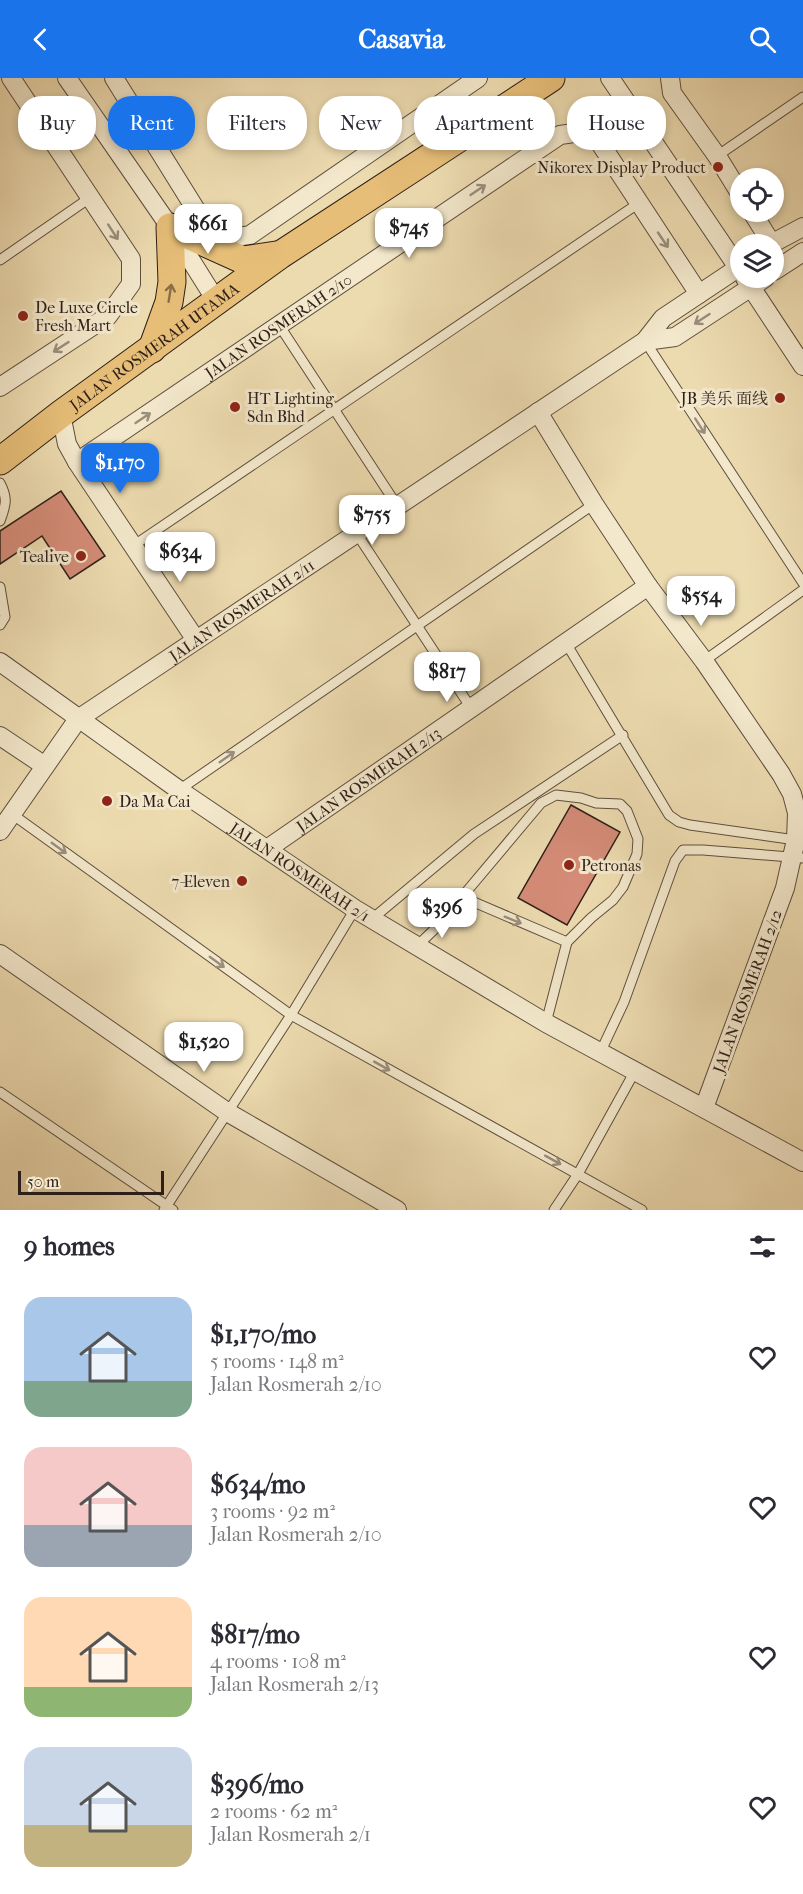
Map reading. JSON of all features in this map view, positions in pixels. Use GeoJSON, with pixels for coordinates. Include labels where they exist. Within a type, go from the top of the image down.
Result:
{"type":"FeatureCollection","features":[{"type":"Feature","properties":{"kind":"main road","name":"JALAN ROSMERAH UTAMA"},"geometry":{"type":"LineString","coordinates":[[0,461],[280,255],[551,78]]}},
{"type":"Feature","properties":{"kind":"main road"},"geometry":{"type":"LineString","coordinates":[[152,349],[169,302],[172,282],[170,227],[243,260],[280,255]]}},
{"type":"Feature","properties":{"kind":"street"},"geometry":{"type":"LineString","coordinates":[[0,387],[108,316],[131,284],[131,259],[11,78]]}},
{"type":"Feature","properties":{"kind":"street"},"geometry":{"type":"LineString","coordinates":[[67,78],[170,227],[217,302]]}},
{"type":"Feature","properties":{"kind":"street"},"geometry":{"type":"LineString","coordinates":[[114,78],[206,226],[215,233],[234,237],[250,235],[478,78]]}},
{"type":"Feature","properties":{"kind":"street"},"geometry":{"type":"LineString","coordinates":[[610,78],[730,251]]}},
{"type":"Feature","properties":{"kind":"street"},"geometry":{"type":"LineString","coordinates":[[670,78],[672,93],[730,177]]}},
{"type":"Feature","properties":{"kind":"street","name":"JALAN ROSMERAH 2/10"},"geometry":{"type":"LineString","coordinates":[[77,462],[560,135],[581,132],[598,140],[699,294]]}},
{"type":"Feature","properties":{"kind":"street"},"geometry":{"type":"LineString","coordinates":[[784,237],[803,227]]}},
{"type":"Feature","properties":{"kind":"street"},"geometry":{"type":"LineString","coordinates":[[784,264],[803,252]]}},
{"type":"Feature","properties":{"kind":"street","name":"JALAN ROSMERAH 2/11"},"geometry":{"type":"LineString","coordinates":[[78,719],[645,341],[663,318],[699,294],[730,282]]}},
{"type":"Feature","properties":{"kind":"street","name":"JALAN ROSMERAH 2/11"},"geometry":{"type":"LineString","coordinates":[[645,341],[675,337],[732,288]]}},
{"type":"Feature","properties":{"kind":"street"},"geometry":{"type":"LineString","coordinates":[[755,288],[803,366]]}},
{"type":"Feature","properties":{"kind":"street","name":"JALAN ROSMERAH 2/12"},"geometry":{"type":"LineString","coordinates":[[538,412],[594,504],[648,586],[704,661],[781,774],[792,794],[797,813],[797,852],[704,1108]]}},
{"type":"Feature","properties":{"kind":"street"},"geometry":{"type":"LineString","coordinates":[[61,414],[67,444],[77,462],[196,640]]}},
{"type":"Feature","properties":{"kind":"street","name":"JALAN ROSMERAH 2/13"},"geometry":{"type":"LineString","coordinates":[[267,849],[648,586]]}},
{"type":"Feature","properties":{"kind":"street","name":"JALAN ROSMERAH 2/1"},"geometry":{"type":"LineString","coordinates":[[0,662],[179,790],[355,909],[546,1023],[803,1162]]}},
{"type":"Feature","properties":{"kind":"street"},"geometry":{"type":"LineString","coordinates":[[0,831],[78,719]]}},
{"type":"Feature","properties":{"kind":"street"},"geometry":{"type":"LineString","coordinates":[[0,736],[45,766]]}},
{"type":"Feature","properties":{"kind":"street"},"geometry":{"type":"LineString","coordinates":[[0,954],[227,1112],[397,1210]]}},
{"type":"Feature","properties":{"kind":"lane"},"geometry":{"type":"LineString","coordinates":[[717,156],[803,97]]}},
{"type":"Feature","properties":{"kind":"lane"},"geometry":{"type":"LineString","coordinates":[[0,260],[91,197]]}},
{"type":"Feature","properties":{"kind":"lane"},"geometry":{"type":"LineString","coordinates":[[133,546],[639,203]]}},
{"type":"Feature","properties":{"kind":"lane"},"geometry":{"type":"LineString","coordinates":[[279,325],[398,507]]}},
{"type":"Feature","properties":{"kind":"lane"},"geometry":{"type":"LineString","coordinates":[[645,341],[803,583]]}},
{"type":"Feature","properties":{"kind":"lane"},"geometry":{"type":"LineString","coordinates":[[0,483],[6,495],[0,521]]}},
{"type":"Feature","properties":{"kind":"lane"},"geometry":{"type":"LineString","coordinates":[[179,790],[594,504]]}},
{"type":"Feature","properties":{"kind":"lane"},"geometry":{"type":"LineString","coordinates":[[357,534],[471,708]]}},
{"type":"Feature","properties":{"kind":"lane"},"geometry":{"type":"LineString","coordinates":[[0,587],[5,617],[0,625]]}},
{"type":"Feature","properties":{"kind":"lane"},"geometry":{"type":"LineString","coordinates":[[704,661],[803,590]]}},
{"type":"Feature","properties":{"kind":"lane"},"geometry":{"type":"LineString","coordinates":[[566,643],[669,815],[679,822],[797,852]]}},
{"type":"Feature","properties":{"kind":"lane"},"geometry":{"type":"LineString","coordinates":[[372,919],[474,834],[623,735]]}},
{"type":"Feature","properties":{"kind":"lane"},"geometry":{"type":"LineString","coordinates":[[417,946],[441,923],[541,803],[550,797],[561,795],[596,803],[620,804],[627,811],[635,830],[638,839],[637,854],[623,887],[614,900],[591,918],[567,942],[546,1023]]}},
{"type":"Feature","properties":{"kind":"lane"},"geometry":{"type":"LineString","coordinates":[[12,814],[291,1016],[642,1210]]}},
{"type":"Feature","properties":{"kind":"lane"},"geometry":{"type":"LineString","coordinates":[[600,1053],[624,1002],[675,861],[682,850],[797,852]]}},
{"type":"Feature","properties":{"kind":"lane"},"geometry":{"type":"LineString","coordinates":[[462,897],[567,942]]}},
{"type":"Feature","properties":{"kind":"lane"},"geometry":{"type":"LineString","coordinates":[[0,1092],[168,1209],[227,1112],[291,1016],[355,909]]}},
{"type":"Feature","properties":{"kind":"lane"},"geometry":{"type":"LineString","coordinates":[[554,1210],[578,1174],[635,1071]]}},
{"type":"Feature","properties":{"kind":"building"},"geometry":{"type":"Polygon","coordinates":[[[61,491],[105,556],[70,579],[42,536],[0,564],[0,531],[61,491]]]}},
{"type":"Feature","properties":{"kind":"building","name":"Petronas"},"geometry":{"type":"Polygon","coordinates":[[[571,805],[620,832],[567,925],[518,898],[571,805]]]}},
{"type":"Feature","properties":{"kind":"place","name":"Nikorex Display Product"},"geometry":{"type":"Point","coordinates":[718,167]}},
{"type":"Feature","properties":{"kind":"place","name":"De Luxe Circle Fresh Mart"},"geometry":{"type":"Point","coordinates":[23,316]}},
{"type":"Feature","properties":{"kind":"place","name":"JB 美乐 面线"},"geometry":{"type":"Point","coordinates":[780,398]}},
{"type":"Feature","properties":{"kind":"place","name":"HT Lighting Sdn Bhd"},"geometry":{"type":"Point","coordinates":[235,407]}},
{"type":"Feature","properties":{"kind":"place","name":"Tealive"},"geometry":{"type":"Point","coordinates":[81,556]}},
{"type":"Feature","properties":{"kind":"place","name":"Da Ma Cai"},"geometry":{"type":"Point","coordinates":[107,801]}},
{"type":"Feature","properties":{"kind":"place","name":"Petronas"},"geometry":{"type":"Point","coordinates":[569,865]}},
{"type":"Feature","properties":{"kind":"place","name":"7-Eleven"},"geometry":{"type":"Point","coordinates":[242,881]}}]}
